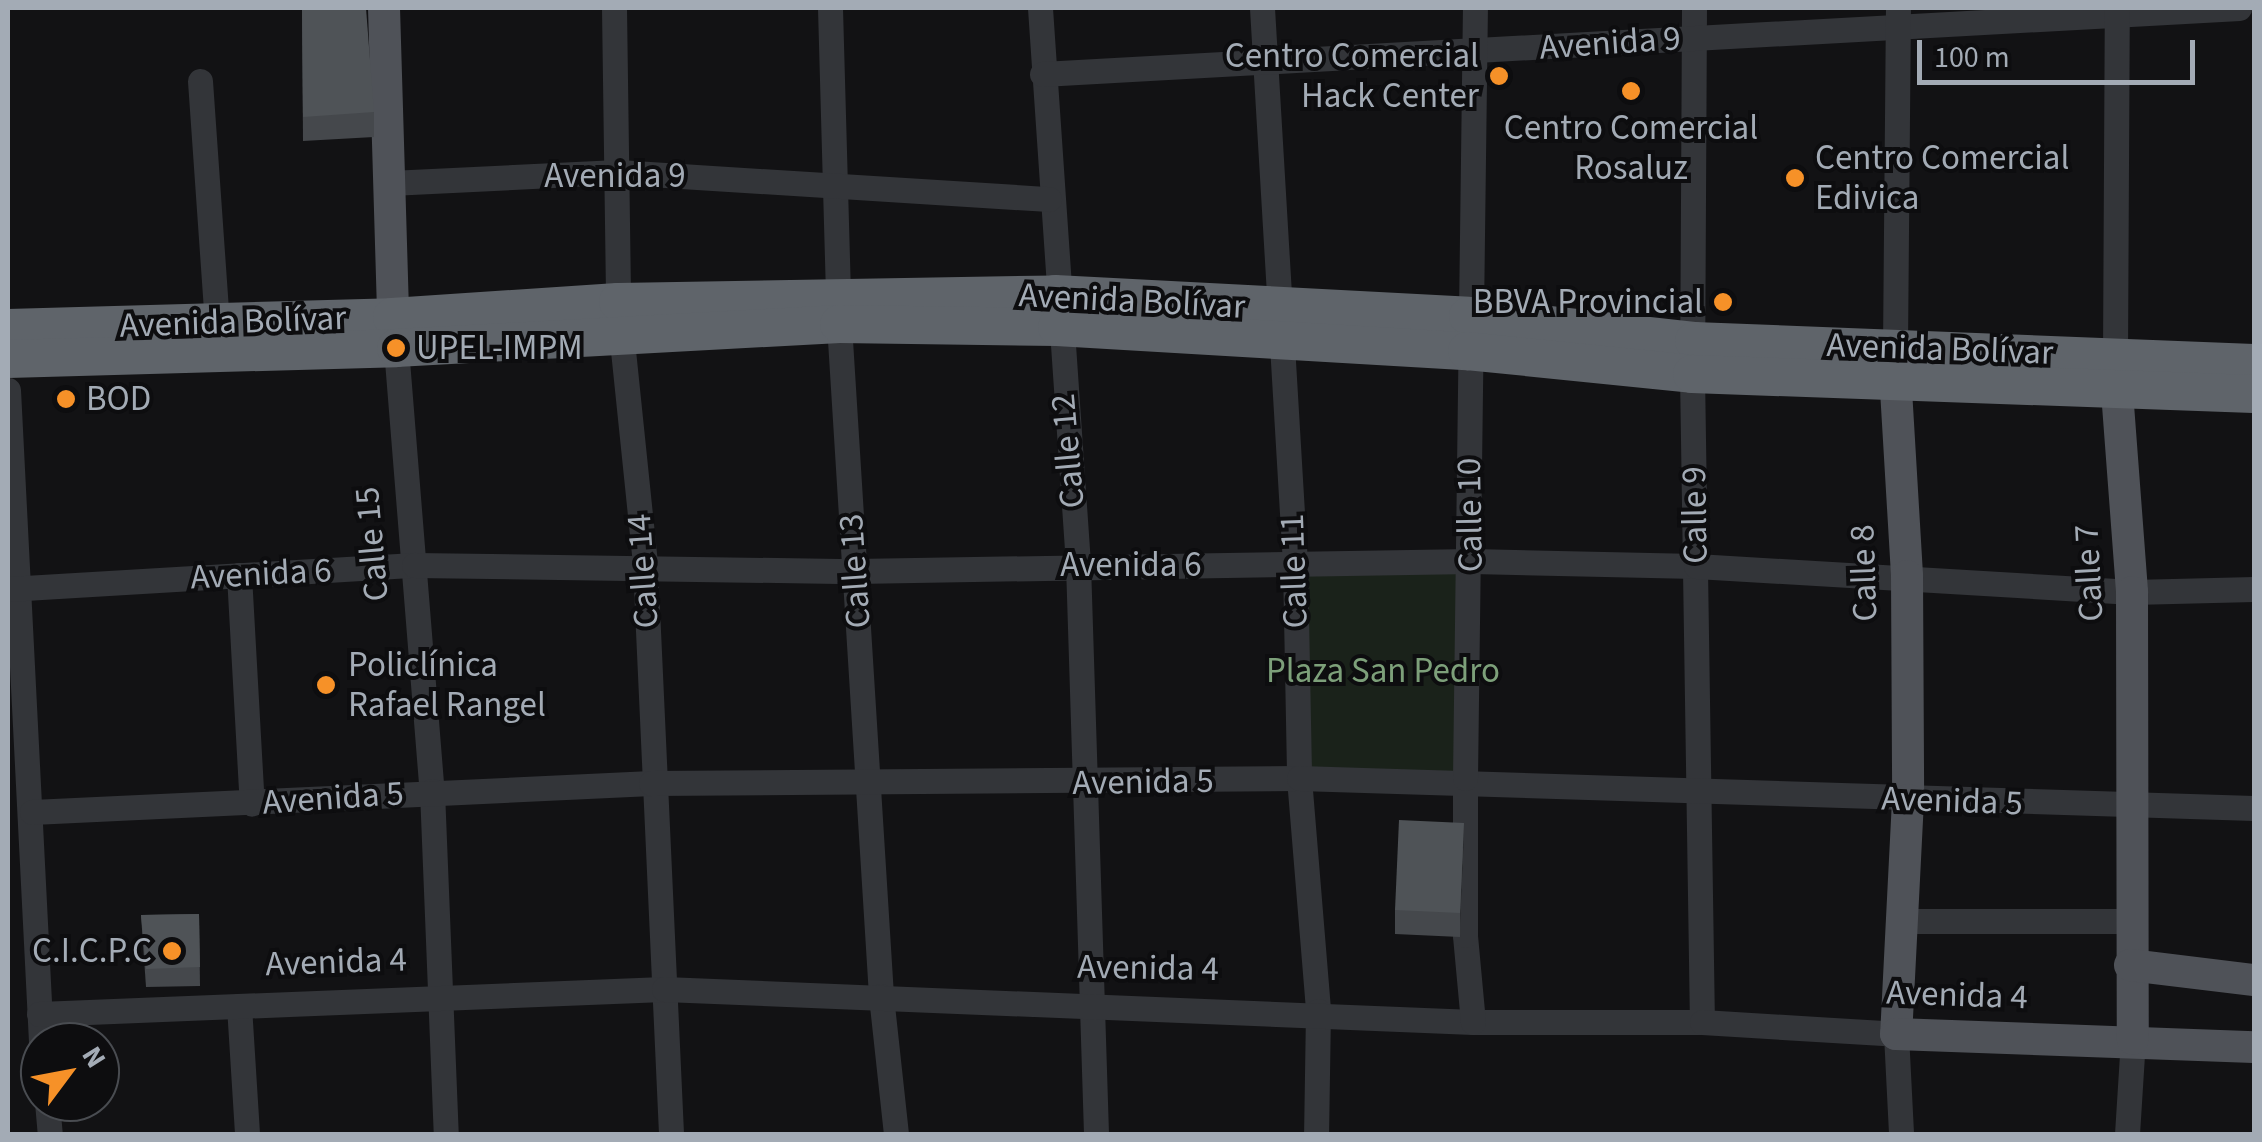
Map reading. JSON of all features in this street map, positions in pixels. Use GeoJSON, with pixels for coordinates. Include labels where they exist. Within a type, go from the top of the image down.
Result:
{"type":"FeatureCollection","features":[{"type":"Feature","properties":{"kind":"highway","name":"Avenida Bolívar"},"geometry":{"type":"LineString","coordinates":[[8,359],[620,317],[840,310],[1056,310],[1467,334],[1693,357],[2115,371],[2254,363]]}},
{"type":"Feature","properties":{"kind":"highway","name":"Avenida Bolívar"},"geometry":{"type":"LineString","coordinates":[[8,328],[218,322],[394,333]]}},
{"type":"Feature","properties":{"kind":"highway","name":"Avenida Bolívar"},"geometry":{"type":"LineString","coordinates":[[2115,371],[2254,394]]}},
{"type":"Feature","properties":{"kind":"main road","name":"Calle 15"},"geometry":{"type":"LineString","coordinates":[[384,8],[394,333]]}},
{"type":"Feature","properties":{"kind":"main road","name":"Calle 8"},"geometry":{"type":"LineString","coordinates":[[1894,364],[1907,576],[1908,800],[1906,921],[1896,1034]]}},
{"type":"Feature","properties":{"kind":"main road","name":"Calle 7"},"geometry":{"type":"LineString","coordinates":[[2115,371],[2132,592],[2128,921],[2133,1040]]}},
{"type":"Feature","properties":{"kind":"main road"},"geometry":{"type":"LineString","coordinates":[[2130,965],[2254,980]]}},
{"type":"Feature","properties":{"kind":"main road","name":"Avenida 4"},"geometry":{"type":"LineString","coordinates":[[1896,1034],[2254,1047]]}},
{"type":"Feature","properties":{"kind":"street","name":"Calle 14"},"geometry":{"type":"LineString","coordinates":[[614,8],[620,317],[645,565],[652,783],[672,1134]]}},
{"type":"Feature","properties":{"kind":"street","name":"Calle 13"},"geometry":{"type":"LineString","coordinates":[[830,8],[839,184],[840,310],[855,571],[881,996],[896,1134]]}},
{"type":"Feature","properties":{"kind":"street","name":"Calle 12"},"geometry":{"type":"LineString","coordinates":[[1040,8],[1056,310],[1078,564],[1087,1007],[1096,1134]]}},
{"type":"Feature","properties":{"kind":"street","name":"Calle 11"},"geometry":{"type":"LineString","coordinates":[[1262,8],[1295,564],[1299,778],[1318,1011],[1316,1134]]}},
{"type":"Feature","properties":{"kind":"street","name":"Calle 10"},"geometry":{"type":"LineString","coordinates":[[1473,1022],[1465,935],[1472,561],[1467,334],[1475,8]]}},
{"type":"Feature","properties":{"kind":"street","name":"Calle 9"},"geometry":{"type":"LineString","coordinates":[[1694,8],[1693,357],[1702,1022]]}},
{"type":"Feature","properties":{"kind":"street","name":"Avenida 9"},"geometry":{"type":"LineString","coordinates":[[1042,74],[1475,53],[1694,38],[1898,18],[2238,8]]}},
{"type":"Feature","properties":{"kind":"street","name":"Calle 7"},"geometry":{"type":"LineString","coordinates":[[2115,371],[2117,11]]}},
{"type":"Feature","properties":{"kind":"street","name":"Calle 8"},"geometry":{"type":"LineString","coordinates":[[1894,364],[1898,18]]}},
{"type":"Feature","properties":{"kind":"street"},"geometry":{"type":"LineString","coordinates":[[200,81],[218,322]]}},
{"type":"Feature","properties":{"kind":"street","name":"Avenida 9"},"geometry":{"type":"LineString","coordinates":[[390,183],[618,172],[1049,199]]}},
{"type":"Feature","properties":{"kind":"street","name":"Calle 15"},"geometry":{"type":"LineString","coordinates":[[394,333],[432,791],[446,1134]]}},
{"type":"Feature","properties":{"kind":"street"},"geometry":{"type":"LineString","coordinates":[[8,390],[12,589],[32,812],[39,1022]]}},
{"type":"Feature","properties":{"kind":"street","name":"Avenida 6"},"geometry":{"type":"LineString","coordinates":[[12,589],[414,565],[645,565],[855,571],[1078,564],[1472,561],[1696,566],[2132,592],[2254,589]]}},
{"type":"Feature","properties":{"kind":"street"},"geometry":{"type":"LineString","coordinates":[[239,575],[252,804]]}},
{"type":"Feature","properties":{"kind":"street","name":"Avenida 5"},"geometry":{"type":"LineString","coordinates":[[32,812],[652,783],[1082,784],[1299,778],[1466,778],[1908,800],[2254,808]]}},
{"type":"Feature","properties":{"kind":"street"},"geometry":{"type":"LineString","coordinates":[[1906,921],[2128,921]]}},
{"type":"Feature","properties":{"kind":"street","name":"Avenida 4"},"geometry":{"type":"LineString","coordinates":[[38,1014],[664,989],[1087,1007],[1318,1011],[1473,1022],[1702,1022],[1896,1034]]}},
{"type":"Feature","properties":{"kind":"street"},"geometry":{"type":"LineString","coordinates":[[239,1006],[247,1134]]}},
{"type":"Feature","properties":{"kind":"street","name":"Calle 8"},"geometry":{"type":"LineString","coordinates":[[1896,1034],[1901,1134]]}},
{"type":"Feature","properties":{"kind":"street","name":"Calle 7"},"geometry":{"type":"LineString","coordinates":[[2127,1134],[2133,1040]]}},
{"type":"Feature","properties":{"kind":"green space","name":"Plaza San Pedro"},"geometry":{"type":"Polygon","coordinates":[[[1472,561],[1465,778],[1299,778],[1295,564],[1472,561]]]}},
{"type":"Feature","properties":{"kind":"building"},"geometry":{"type":"Polygon","coordinates":[[[302,8],[366,8],[374,112],[303,117],[302,8]]]}},
{"type":"Feature","properties":{"kind":"building"},"geometry":{"type":"Polygon","coordinates":[[[1399,820],[1464,823],[1460,913],[1395,910],[1399,820]]]}},
{"type":"Feature","properties":{"kind":"building","name":"C.I.C.P.C"},"geometry":{"type":"Polygon","coordinates":[[[199,914],[200,967],[146,969],[141,915],[199,914]]]}},
{"type":"Feature","properties":{"kind":"place","name":"Centro Comercial Hack Center"},"geometry":{"type":"Point","coordinates":[1499,76]}},
{"type":"Feature","properties":{"kind":"place","name":"Centro Comercial Rosaluz"},"geometry":{"type":"Point","coordinates":[1631,91]}},
{"type":"Feature","properties":{"kind":"place","name":"Centro Comercial Edivica"},"geometry":{"type":"Point","coordinates":[1795,178]}},
{"type":"Feature","properties":{"kind":"place","name":"BBVA Provincial"},"geometry":{"type":"Point","coordinates":[1723,302]}},
{"type":"Feature","properties":{"kind":"place","name":"UPEL-IMPM"},"geometry":{"type":"Point","coordinates":[396,348]}},
{"type":"Feature","properties":{"kind":"place","name":"BOD"},"geometry":{"type":"Point","coordinates":[66,399]}},
{"type":"Feature","properties":{"kind":"place","name":"Policlínica Rafael Rangel"},"geometry":{"type":"Point","coordinates":[326,685]}},
{"type":"Feature","properties":{"kind":"place","name":"C.I.C.P.C"},"geometry":{"type":"Point","coordinates":[172,951]}}]}
